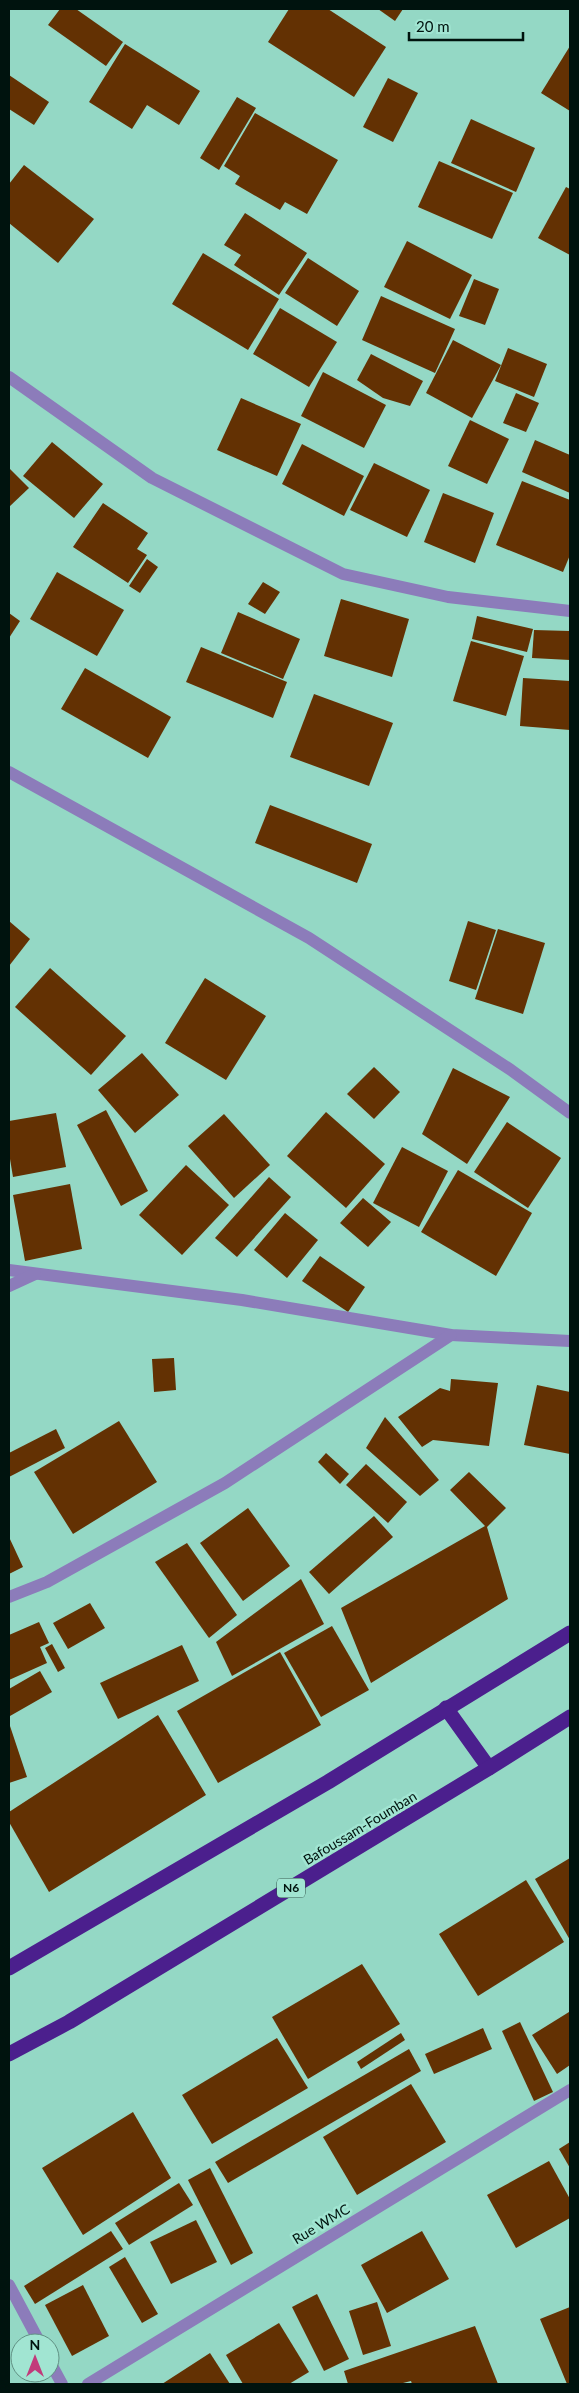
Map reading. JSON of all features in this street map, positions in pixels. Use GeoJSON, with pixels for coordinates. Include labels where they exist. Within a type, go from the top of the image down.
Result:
{"type":"FeatureCollection","features":[{"type":"Feature","properties":{"kind":"highway"},"geometry":{"type":"LineString","coordinates":[[9,1968],[328,1782],[570,1633]]}},
{"type":"Feature","properties":{"kind":"highway"},"geometry":{"type":"LineString","coordinates":[[446,1708],[489,1768]]}},
{"type":"Feature","properties":{"kind":"highway","name":"Bafoussam-Foumban"},"geometry":{"type":"LineString","coordinates":[[9,2054],[78,2017],[570,1717]]}},
{"type":"Feature","properties":{"kind":"street"},"geometry":{"type":"LineString","coordinates":[[9,377],[152,478],[343,574],[448,597],[570,611]]}},
{"type":"Feature","properties":{"kind":"street"},"geometry":{"type":"LineString","coordinates":[[9,772],[309,938],[503,1065],[570,1112]]}},
{"type":"Feature","properties":{"kind":"street"},"geometry":{"type":"LineString","coordinates":[[9,1270],[242,1300],[452,1335],[570,1341]]}},
{"type":"Feature","properties":{"kind":"street"},"geometry":{"type":"LineString","coordinates":[[9,1286],[36,1274]]}},
{"type":"Feature","properties":{"kind":"street"},"geometry":{"type":"LineString","coordinates":[[9,1597],[47,1582],[225,1483],[452,1335]]}},
{"type":"Feature","properties":{"kind":"street","name":"Rue WMC"},"geometry":{"type":"LineString","coordinates":[[88,2384],[570,2090]]}},
{"type":"Feature","properties":{"kind":"street"},"geometry":{"type":"LineString","coordinates":[[9,2285],[35,2333]]}},
{"type":"Feature","properties":{"kind":"building"},"geometry":{"type":"Polygon","coordinates":[[[60,9],[76,9],[123,42],[106,66],[48,25],[60,9]]]}},
{"type":"Feature","properties":{"kind":"building"},"geometry":{"type":"Polygon","coordinates":[[[289,9],[328,9],[386,47],[354,97],[268,42],[289,9]]]}},
{"type":"Feature","properties":{"kind":"building"},"geometry":{"type":"Polygon","coordinates":[[[378,9],[403,9],[395,21],[378,9]]]}},
{"type":"Feature","properties":{"kind":"building"},"geometry":{"type":"Polygon","coordinates":[[[125,44],[200,91],[179,125],[147,105],[132,129],[89,102],[125,44]]]}},
{"type":"Feature","properties":{"kind":"building"},"geometry":{"type":"Polygon","coordinates":[[[570,46],[570,111],[541,93],[570,46]]]}},
{"type":"Feature","properties":{"kind":"building"},"geometry":{"type":"Polygon","coordinates":[[[9,75],[49,102],[34,125],[9,109],[9,75]]]}},
{"type":"Feature","properties":{"kind":"building"},"geometry":{"type":"Polygon","coordinates":[[[388,78],[418,93],[393,142],[363,127],[388,78]]]}},
{"type":"Feature","properties":{"kind":"building"},"geometry":{"type":"Polygon","coordinates":[[[237,97],[256,108],[219,170],[200,158],[237,97]]]}},
{"type":"Feature","properties":{"kind":"building"},"geometry":{"type":"Polygon","coordinates":[[[255,113],[338,160],[307,214],[285,202],[280,210],[235,184],[240,176],[224,166],[255,113]]]}},
{"type":"Feature","properties":{"kind":"building"},"geometry":{"type":"Polygon","coordinates":[[[471,119],[535,148],[516,192],[451,163],[471,119]]]}},
{"type":"Feature","properties":{"kind":"building"},"geometry":{"type":"Polygon","coordinates":[[[439,161],[513,193],[492,239],[418,207],[439,161]]]}},
{"type":"Feature","properties":{"kind":"building"},"geometry":{"type":"Polygon","coordinates":[[[24,165],[94,219],[58,263],[9,223],[9,184],[24,165]]]}},
{"type":"Feature","properties":{"kind":"building"},"geometry":{"type":"Polygon","coordinates":[[[566,187],[570,189],[570,255],[538,238],[566,187]]]}},
{"type":"Feature","properties":{"kind":"building"},"geometry":{"type":"Polygon","coordinates":[[[245,213],[307,253],[279,295],[234,265],[241,255],[224,245],[245,213]]]}},
{"type":"Feature","properties":{"kind":"building"},"geometry":{"type":"Polygon","coordinates":[[[407,241],[472,275],[450,319],[384,287],[407,241]]]}},
{"type":"Feature","properties":{"kind":"building"},"geometry":{"type":"Polygon","coordinates":[[[203,253],[279,299],[248,350],[172,304],[203,253]]]}},
{"type":"Feature","properties":{"kind":"building"},"geometry":{"type":"Polygon","coordinates":[[[308,258],[359,291],[337,326],[285,293],[308,258]]]}},
{"type":"Feature","properties":{"kind":"building"},"geometry":{"type":"Polygon","coordinates":[[[474,279],[499,289],[485,325],[459,316],[474,279]]]}},
{"type":"Feature","properties":{"kind":"building"},"geometry":{"type":"Polygon","coordinates":[[[381,296],[455,329],[435,373],[362,340],[381,296]]]}},
{"type":"Feature","properties":{"kind":"building"},"geometry":{"type":"Polygon","coordinates":[[[280,308],[337,342],[309,387],[253,354],[280,308]]]}},
{"type":"Feature","properties":{"kind":"building"},"geometry":{"type":"Polygon","coordinates":[[[453,340],[501,365],[472,418],[426,393],[453,340]]]}},
{"type":"Feature","properties":{"kind":"building"},"geometry":{"type":"Polygon","coordinates":[[[508,348],[547,364],[534,397],[495,381],[508,348]]]}},
{"type":"Feature","properties":{"kind":"building"},"geometry":{"type":"Polygon","coordinates":[[[371,354],[423,381],[410,406],[383,398],[357,380],[371,354]]]}},
{"type":"Feature","properties":{"kind":"building"},"geometry":{"type":"Polygon","coordinates":[[[323,372],[386,405],[364,448],[301,416],[323,372]]]}},
{"type":"Feature","properties":{"kind":"building"},"geometry":{"type":"Polygon","coordinates":[[[516,393],[539,403],[526,432],[503,423],[516,393]]]}},
{"type":"Feature","properties":{"kind":"building"},"geometry":{"type":"Polygon","coordinates":[[[241,398],[301,424],[277,476],[217,450],[241,398]]]}},
{"type":"Feature","properties":{"kind":"building"},"geometry":{"type":"Polygon","coordinates":[[[470,420],[509,439],[487,484],[448,466],[470,420]]]}},
{"type":"Feature","properties":{"kind":"building"},"geometry":{"type":"Polygon","coordinates":[[[535,440],[570,455],[570,493],[522,472],[535,440]]]}},
{"type":"Feature","properties":{"kind":"building"},"geometry":{"type":"Polygon","coordinates":[[[52,442],[103,484],[74,518],[23,476],[52,442]]]}},
{"type":"Feature","properties":{"kind":"building"},"geometry":{"type":"Polygon","coordinates":[[[302,444],[364,476],[344,516],[282,484],[302,444]]]}},
{"type":"Feature","properties":{"kind":"building"},"geometry":{"type":"Polygon","coordinates":[[[374,463],[430,490],[407,537],[350,510],[374,463]]]}},
{"type":"Feature","properties":{"kind":"building"},"geometry":{"type":"Polygon","coordinates":[[[9,468],[29,488],[9,507],[9,468]]]}},
{"type":"Feature","properties":{"kind":"building"},"geometry":{"type":"Polygon","coordinates":[[[522,481],[570,500],[570,555],[563,572],[496,545],[522,481]]]}},
{"type":"Feature","properties":{"kind":"building"},"geometry":{"type":"Polygon","coordinates":[[[443,493],[494,513],[475,563],[424,542],[443,493]]]}},
{"type":"Feature","properties":{"kind":"building"},"geometry":{"type":"Polygon","coordinates":[[[103,503],[148,533],[137,549],[147,555],[128,583],[73,547],[103,503]]]}},
{"type":"Feature","properties":{"kind":"building"},"geometry":{"type":"Polygon","coordinates":[[[147,559],[158,567],[140,593],[129,586],[147,559]]]}},
{"type":"Feature","properties":{"kind":"building"},"geometry":{"type":"Polygon","coordinates":[[[57,572],[124,610],[97,656],[30,619],[57,572]]]}},
{"type":"Feature","properties":{"kind":"building"},"geometry":{"type":"Polygon","coordinates":[[[263,582],[280,592],[265,614],[248,604],[263,582]]]}},
{"type":"Feature","properties":{"kind":"building"},"geometry":{"type":"Polygon","coordinates":[[[341,599],[409,619],[392,677],[324,656],[341,599]]]}},
{"type":"Feature","properties":{"kind":"building"},"geometry":{"type":"Polygon","coordinates":[[[238,612],[300,639],[283,679],[221,653],[238,612]]]}},
{"type":"Feature","properties":{"kind":"building"},"geometry":{"type":"Polygon","coordinates":[[[9,613],[20,621],[9,638],[9,613]]]}},
{"type":"Feature","properties":{"kind":"building"},"geometry":{"type":"Polygon","coordinates":[[[477,616],[533,629],[527,652],[472,639],[477,616]]]}},
{"type":"Feature","properties":{"kind":"building"},"geometry":{"type":"Polygon","coordinates":[[[534,630],[570,631],[570,660],[532,658],[534,630]]]}},
{"type":"Feature","properties":{"kind":"building"},"geometry":{"type":"Polygon","coordinates":[[[471,641],[524,656],[506,716],[453,701],[471,641]]]}},
{"type":"Feature","properties":{"kind":"building"},"geometry":{"type":"Polygon","coordinates":[[[201,647],[287,682],[273,718],[186,682],[201,647]]]}},
{"type":"Feature","properties":{"kind":"building"},"geometry":{"type":"Polygon","coordinates":[[[85,668],[171,717],[148,758],[61,709],[85,668]]]}},
{"type":"Feature","properties":{"kind":"building"},"geometry":{"type":"Polygon","coordinates":[[[523,678],[570,681],[570,730],[520,726],[523,678]]]}},
{"type":"Feature","properties":{"kind":"building"},"geometry":{"type":"Polygon","coordinates":[[[314,694],[393,723],[369,786],[290,757],[314,694]]]}},
{"type":"Feature","properties":{"kind":"building"},"geometry":{"type":"Polygon","coordinates":[[[270,805],[372,844],[357,883],[255,843],[270,805]]]}},
{"type":"Feature","properties":{"kind":"building"},"geometry":{"type":"Polygon","coordinates":[[[9,921],[30,939],[9,966],[9,921]]]}},
{"type":"Feature","properties":{"kind":"building"},"geometry":{"type":"Polygon","coordinates":[[[468,921],[496,930],[476,990],[449,981],[468,921]]]}},
{"type":"Feature","properties":{"kind":"building"},"geometry":{"type":"Polygon","coordinates":[[[498,929],[545,943],[523,1014],[475,999],[498,929]]]}},
{"type":"Feature","properties":{"kind":"building"},"geometry":{"type":"Polygon","coordinates":[[[50,968],[126,1036],[91,1075],[15,1007],[50,968]]]}},
{"type":"Feature","properties":{"kind":"building"},"geometry":{"type":"Polygon","coordinates":[[[205,978],[266,1016],[226,1080],[165,1043],[205,978]]]}},
{"type":"Feature","properties":{"kind":"building"},"geometry":{"type":"Polygon","coordinates":[[[142,1053],[179,1095],[135,1133],[98,1090],[142,1053]]]}},
{"type":"Feature","properties":{"kind":"building"},"geometry":{"type":"Polygon","coordinates":[[[374,1067],[400,1092],[374,1119],[347,1094],[374,1067]]]}},
{"type":"Feature","properties":{"kind":"building"},"geometry":{"type":"Polygon","coordinates":[[[453,1068],[510,1097],[467,1164],[422,1134],[453,1068]]]}},
{"type":"Feature","properties":{"kind":"building"},"geometry":{"type":"Polygon","coordinates":[[[106,1110],[148,1191],[121,1206],[77,1125],[106,1110]]]}},
{"type":"Feature","properties":{"kind":"building"},"geometry":{"type":"Polygon","coordinates":[[[326,1112],[385,1164],[346,1208],[287,1156],[326,1112]]]}},
{"type":"Feature","properties":{"kind":"building"},"geometry":{"type":"Polygon","coordinates":[[[56,1113],[66,1167],[13,1177],[9,1153],[9,1121],[56,1113]]]}},
{"type":"Feature","properties":{"kind":"building"},"geometry":{"type":"Polygon","coordinates":[[[224,1114],[270,1165],[234,1198],[188,1146],[224,1114]]]}},
{"type":"Feature","properties":{"kind":"building"},"geometry":{"type":"Polygon","coordinates":[[[507,1122],[561,1158],[528,1208],[474,1172],[507,1122]]]}},
{"type":"Feature","properties":{"kind":"building"},"geometry":{"type":"Polygon","coordinates":[[[402,1147],[448,1171],[419,1227],[373,1203],[402,1147]]]}},
{"type":"Feature","properties":{"kind":"building"},"geometry":{"type":"Polygon","coordinates":[[[186,1165],[229,1205],[182,1255],[139,1215],[186,1165]]]}},
{"type":"Feature","properties":{"kind":"building"},"geometry":{"type":"Polygon","coordinates":[[[458,1170],[532,1213],[496,1276],[421,1232],[458,1170]]]}},
{"type":"Feature","properties":{"kind":"building"},"geometry":{"type":"Polygon","coordinates":[[[269,1177],[291,1197],[237,1257],[215,1238],[269,1177]]]}},
{"type":"Feature","properties":{"kind":"building"},"geometry":{"type":"Polygon","coordinates":[[[70,1184],[82,1249],[25,1261],[13,1195],[70,1184]]]}},
{"type":"Feature","properties":{"kind":"building"},"geometry":{"type":"Polygon","coordinates":[[[363,1198],[391,1222],[368,1247],[340,1223],[363,1198]]]}},
{"type":"Feature","properties":{"kind":"building"},"geometry":{"type":"Polygon","coordinates":[[[285,1213],[318,1240],[287,1278],[254,1250],[285,1213]]]}},
{"type":"Feature","properties":{"kind":"building"},"geometry":{"type":"Polygon","coordinates":[[[320,1256],[365,1287],[348,1312],[302,1281],[320,1256]]]}},
{"type":"Feature","properties":{"kind":"building"},"geometry":{"type":"Polygon","coordinates":[[[174,1358],[176,1390],[154,1392],[152,1359],[174,1358]]]}},
{"type":"Feature","properties":{"kind":"building"},"geometry":{"type":"Polygon","coordinates":[[[451,1379],[498,1383],[489,1446],[433,1440],[422,1447],[398,1417],[440,1388],[450,1391],[451,1379]]]}},
{"type":"Feature","properties":{"kind":"building"},"geometry":{"type":"Polygon","coordinates":[[[537,1385],[570,1392],[570,1454],[524,1445],[537,1385]]]}},
{"type":"Feature","properties":{"kind":"building"},"geometry":{"type":"Polygon","coordinates":[[[385,1417],[439,1480],[420,1496],[366,1448],[385,1417]]]}},
{"type":"Feature","properties":{"kind":"building"},"geometry":{"type":"Polygon","coordinates":[[[119,1421],[157,1482],[73,1534],[34,1472],[119,1421]]]}},
{"type":"Feature","properties":{"kind":"building"},"geometry":{"type":"Polygon","coordinates":[[[56,1429],[65,1448],[9,1477],[9,1453],[56,1429]]]}},
{"type":"Feature","properties":{"kind":"building"},"geometry":{"type":"Polygon","coordinates":[[[326,1453],[349,1474],[340,1484],[318,1462],[326,1453]]]}},
{"type":"Feature","properties":{"kind":"building"},"geometry":{"type":"Polygon","coordinates":[[[366,1464],[407,1502],[388,1523],[346,1485],[366,1464]]]}},
{"type":"Feature","properties":{"kind":"building"},"geometry":{"type":"Polygon","coordinates":[[[469,1472],[506,1508],[487,1527],[508,1599],[371,1683],[341,1608],[485,1526],[450,1490],[469,1472]]]}},
{"type":"Feature","properties":{"kind":"building"},"geometry":{"type":"Polygon","coordinates":[[[248,1508],[290,1566],[243,1601],[200,1543],[248,1508]]]}},
{"type":"Feature","properties":{"kind":"building"},"geometry":{"type":"Polygon","coordinates":[[[374,1516],[393,1537],[329,1594],[309,1572],[374,1516]]]}},
{"type":"Feature","properties":{"kind":"building"},"geometry":{"type":"Polygon","coordinates":[[[9,1537],[23,1567],[9,1574],[9,1537]]]}},
{"type":"Feature","properties":{"kind":"building"},"geometry":{"type":"Polygon","coordinates":[[[187,1543],[237,1615],[209,1638],[155,1562],[187,1543]]]}},
{"type":"Feature","properties":{"kind":"building"},"geometry":{"type":"Polygon","coordinates":[[[301,1579],[324,1624],[232,1676],[216,1642],[301,1579]]]}},
{"type":"Feature","properties":{"kind":"building"},"geometry":{"type":"Polygon","coordinates":[[[90,1603],[105,1628],[68,1649],[53,1623],[90,1603]]]}},
{"type":"Feature","properties":{"kind":"building"},"geometry":{"type":"Polygon","coordinates":[[[39,1622],[49,1643],[40,1647],[47,1663],[9,1680],[9,1635],[39,1622]]]}},
{"type":"Feature","properties":{"kind":"building"},"geometry":{"type":"Polygon","coordinates":[[[332,1626],[369,1690],[321,1717],[284,1653],[332,1626]]]}},
{"type":"Feature","properties":{"kind":"building"},"geometry":{"type":"Polygon","coordinates":[[[52,1644],[65,1668],[58,1672],[45,1648],[52,1644]]]}},
{"type":"Feature","properties":{"kind":"building"},"geometry":{"type":"Polygon","coordinates":[[[182,1645],[199,1681],[118,1719],[100,1683],[182,1645]]]}},
{"type":"Feature","properties":{"kind":"building"},"geometry":{"type":"Polygon","coordinates":[[[280,1652],[321,1725],[218,1783],[177,1711],[280,1652]]]}},
{"type":"Feature","properties":{"kind":"building"},"geometry":{"type":"Polygon","coordinates":[[[40,1671],[52,1692],[10,1716],[9,1689],[40,1671]]]}},
{"type":"Feature","properties":{"kind":"building"},"geometry":{"type":"Polygon","coordinates":[[[158,1715],[206,1795],[49,1892],[9,1822],[9,1812],[158,1715]]]}},
{"type":"Feature","properties":{"kind":"building"},"geometry":{"type":"Polygon","coordinates":[[[9,1723],[27,1777],[9,1783],[9,1723]]]}},
{"type":"Feature","properties":{"kind":"building"},"geometry":{"type":"Polygon","coordinates":[[[570,1858],[570,1940],[535,1879],[570,1858]]]}},
{"type":"Feature","properties":{"kind":"building"},"geometry":{"type":"Polygon","coordinates":[[[526,1880],[564,1942],[478,1996],[439,1934],[526,1880]]]}},
{"type":"Feature","properties":{"kind":"building"},"geometry":{"type":"Polygon","coordinates":[[[362,1964],[400,2024],[308,2079],[272,2017],[362,1964]]]}},
{"type":"Feature","properties":{"kind":"building"},"geometry":{"type":"Polygon","coordinates":[[[569,2012],[570,2065],[557,2074],[532,2035],[569,2012]]]}},
{"type":"Feature","properties":{"kind":"building"},"geometry":{"type":"Polygon","coordinates":[[[520,2022],[553,2092],[534,2101],[502,2031],[520,2022]]]}},
{"type":"Feature","properties":{"kind":"building"},"geometry":{"type":"Polygon","coordinates":[[[483,2028],[492,2049],[434,2074],[425,2054],[483,2028]]]}},
{"type":"Feature","properties":{"kind":"building"},"geometry":{"type":"Polygon","coordinates":[[[401,2033],[405,2040],[361,2069],[357,2062],[401,2033]]]}},
{"type":"Feature","properties":{"kind":"building"},"geometry":{"type":"Polygon","coordinates":[[[277,2038],[308,2088],[212,2144],[182,2095],[277,2038]]]}},
{"type":"Feature","properties":{"kind":"building"},"geometry":{"type":"Polygon","coordinates":[[[409,2049],[421,2071],[228,2183],[215,2162],[409,2049]]]}},
{"type":"Feature","properties":{"kind":"building"},"geometry":{"type":"Polygon","coordinates":[[[411,2084],[446,2142],[357,2195],[323,2137],[411,2084]]]}},
{"type":"Feature","properties":{"kind":"building"},"geometry":{"type":"Polygon","coordinates":[[[133,2112],[171,2178],[83,2235],[42,2168],[133,2112]]]}},
{"type":"Feature","properties":{"kind":"building"},"geometry":{"type":"Polygon","coordinates":[[[570,2142],[570,2168],[559,2149],[570,2142]]]}},
{"type":"Feature","properties":{"kind":"building"},"geometry":{"type":"Polygon","coordinates":[[[549,2161],[570,2199],[570,2218],[516,2248],[487,2195],[549,2161]]]}},
{"type":"Feature","properties":{"kind":"building"},"geometry":{"type":"Polygon","coordinates":[[[210,2168],[253,2253],[231,2265],[188,2180],[210,2168]]]}},
{"type":"Feature","properties":{"kind":"building"},"geometry":{"type":"Polygon","coordinates":[[[179,2183],[193,2205],[129,2245],[115,2223],[179,2183]]]}},
{"type":"Feature","properties":{"kind":"building"},"geometry":{"type":"Polygon","coordinates":[[[196,2220],[217,2262],[171,2284],[150,2242],[196,2220]]]}},
{"type":"Feature","properties":{"kind":"building"},"geometry":{"type":"Polygon","coordinates":[[[111,2231],[123,2249],[35,2304],[24,2286],[111,2231]]]}},
{"type":"Feature","properties":{"kind":"building"},"geometry":{"type":"Polygon","coordinates":[[[422,2231],[449,2279],[387,2313],[361,2265],[422,2231]]]}},
{"type":"Feature","properties":{"kind":"building"},"geometry":{"type":"Polygon","coordinates":[[[125,2257],[158,2314],[142,2323],[109,2267],[125,2257]]]}},
{"type":"Feature","properties":{"kind":"building"},"geometry":{"type":"Polygon","coordinates":[[[83,2285],[109,2336],[72,2356],[45,2305],[83,2285]]]}},
{"type":"Feature","properties":{"kind":"building"},"geometry":{"type":"Polygon","coordinates":[[[317,2294],[349,2359],[324,2371],[292,2307],[317,2294]]]}},
{"type":"Feature","properties":{"kind":"building"},"geometry":{"type":"Polygon","coordinates":[[[377,2302],[391,2346],[363,2355],[349,2311],[377,2302]]]}},
{"type":"Feature","properties":{"kind":"building"},"geometry":{"type":"Polygon","coordinates":[[[570,2307],[570,2384],[567,2384],[540,2319],[570,2307]]]}},
{"type":"Feature","properties":{"kind":"building"},"geometry":{"type":"Polygon","coordinates":[[[279,2323],[309,2372],[289,2384],[243,2384],[226,2355],[279,2323]]]}},
{"type":"Feature","properties":{"kind":"building"},"geometry":{"type":"Polygon","coordinates":[[[475,2326],[498,2384],[412,2384],[411,2381],[399,2384],[348,2384],[344,2371],[475,2326]]]}},
{"type":"Feature","properties":{"kind":"building"},"geometry":{"type":"Polygon","coordinates":[[[210,2353],[230,2384],[162,2384],[210,2353]]]}}]}
